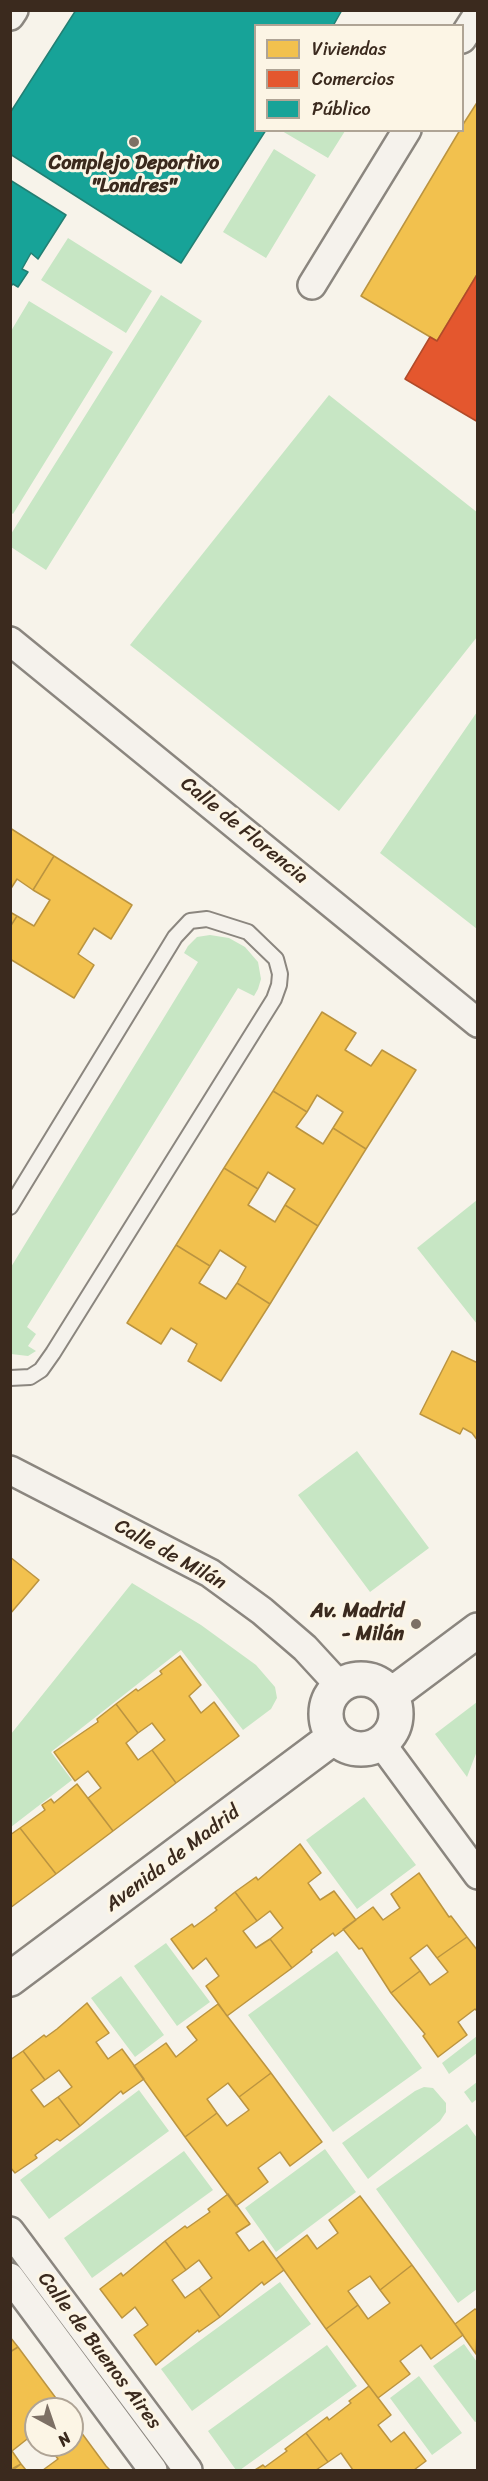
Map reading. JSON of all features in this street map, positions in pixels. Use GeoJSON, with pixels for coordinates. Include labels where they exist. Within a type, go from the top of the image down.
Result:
{"type":"FeatureCollection","features":[{"type":"Feature","properties":{"kind":"street"},"geometry":{"type":"LineString","coordinates":[[10,16],[14,10]]}},
{"type":"Feature","properties":{"kind":"street"},"geometry":{"type":"LineString","coordinates":[[464,36],[477,14]]}},
{"type":"Feature","properties":{"kind":"street"},"geometry":{"type":"LineString","coordinates":[[312,285],[406,132]]}},
{"type":"Feature","properties":{"kind":"street","name":"Calle de Florencia"},"geometry":{"type":"LineString","coordinates":[[10,641],[477,1023]]}},
{"type":"Feature","properties":{"kind":"street","name":"Calle de Milán"},"geometry":{"type":"LineString","coordinates":[[10,1470],[210,1573],[262,1611],[305,1648],[340,1686]]}},
{"type":"Feature","properties":{"kind":"street"},"geometry":{"type":"LineString","coordinates":[[391,1695],[477,1630]]}},
{"type":"Feature","properties":{"kind":"street"},"geometry":{"type":"LineString","coordinates":[[367,1679],[381,1684],[391,1695],[396,1707],[396,1721],[391,1734],[381,1743],[369,1748],[357,1749],[344,1745],[334,1737],[328,1725],[326,1711],[330,1697],[340,1686],[352,1680],[367,1679]]}},
{"type":"Feature","properties":{"kind":"street","name":"Avenida de Madrid"},"geometry":{"type":"LineString","coordinates":[[10,1979],[334,1737]]}},
{"type":"Feature","properties":{"kind":"street"},"geometry":{"type":"LineString","coordinates":[[381,1743],[477,1875]]}},
{"type":"Feature","properties":{"kind":"street","name":"Calle de Buenos Aires"},"geometry":{"type":"LineString","coordinates":[[10,2231],[188,2470]]}},
{"type":"Feature","properties":{"kind":"street","name":"Calle de Buenos Aires"},"geometry":{"type":"LineString","coordinates":[[10,2277],[153,2470]]}},
{"type":"Feature","properties":{"kind":"lane"},"geometry":{"type":"LineString","coordinates":[[10,1207],[175,937],[190,921],[207,919],[248,932],[276,959],[280,975],[274,999],[60,1343],[41,1370],[30,1377],[10,1378]]}},
{"type":"Feature","properties":{"kind":"green space"},"geometry":{"type":"Polygon","coordinates":[[[284,132],[344,132],[328,158],[284,132]]]}},
{"type":"Feature","properties":{"kind":"green space"},"geometry":{"type":"Polygon","coordinates":[[[274,149],[316,175],[266,258],[223,232],[274,149]]]}},
{"type":"Feature","properties":{"kind":"green space"},"geometry":{"type":"Polygon","coordinates":[[[68,238],[152,291],[126,333],[41,280],[68,238]]]}},
{"type":"Feature","properties":{"kind":"green space"},"geometry":{"type":"Polygon","coordinates":[[[161,295],[202,321],[46,570],[11,547],[11,534],[161,295]]]}},
{"type":"Feature","properties":{"kind":"green space"},"geometry":{"type":"Polygon","coordinates":[[[29,301],[113,352],[13,514],[10,512],[11,331],[29,301]]]}},
{"type":"Feature","properties":{"kind":"green space"},"geometry":{"type":"Polygon","coordinates":[[[329,395],[478,513],[477,637],[339,811],[130,645],[329,395]]]}},
{"type":"Feature","properties":{"kind":"green space"},"geometry":{"type":"Polygon","coordinates":[[[477,712],[477,929],[380,853],[477,712]]]}},
{"type":"Feature","properties":{"kind":"green space"},"geometry":{"type":"Polygon","coordinates":[[[210,935],[229,938],[245,947],[258,962],[261,979],[258,989],[254,996],[238,988],[27,1327],[36,1334],[28,1346],[36,1351],[28,1356],[11,1354],[11,1267],[198,962],[184,953],[188,946],[197,937],[210,935]]]}},
{"type":"Feature","properties":{"kind":"green space"},"geometry":{"type":"Polygon","coordinates":[[[477,1200],[477,1324],[417,1248],[477,1200]]]}},
{"type":"Feature","properties":{"kind":"green space"},"geometry":{"type":"Polygon","coordinates":[[[357,1451],[429,1548],[370,1592],[298,1495],[357,1451]]]}},
{"type":"Feature","properties":{"kind":"green space"},"geometry":{"type":"Polygon","coordinates":[[[132,1583],[201,1625],[256,1665],[275,1687],[277,1698],[271,1709],[243,1730],[181,1650],[51,1752],[72,1780],[11,1827],[11,1734],[132,1583]]]}},
{"type":"Feature","properties":{"kind":"green space"},"geometry":{"type":"Polygon","coordinates":[[[477,1702],[477,1751],[467,1777],[435,1734],[477,1702]]]}},
{"type":"Feature","properties":{"kind":"green space"},"geometry":{"type":"Polygon","coordinates":[[[364,1797],[416,1865],[357,1909],[306,1840],[364,1797]]]}},
{"type":"Feature","properties":{"kind":"green space"},"geometry":{"type":"Polygon","coordinates":[[[166,1943],[210,2002],[177,2026],[134,1966],[166,1943]]]}},
{"type":"Feature","properties":{"kind":"green space"},"geometry":{"type":"Polygon","coordinates":[[[337,1951],[422,2068],[333,2132],[248,2015],[337,1951]]]}},
{"type":"Feature","properties":{"kind":"green space"},"geometry":{"type":"Polygon","coordinates":[[[121,1976],[164,2035],[135,2057],[91,1998],[121,1976]]]}},
{"type":"Feature","properties":{"kind":"green space"},"geometry":{"type":"Polygon","coordinates":[[[477,2036],[477,2053],[449,2074],[442,2063],[477,2036]]]}},
{"type":"Feature","properties":{"kind":"green space"},"geometry":{"type":"Polygon","coordinates":[[[477,2082],[477,2099],[472,2103],[464,2092],[477,2082]]]}},
{"type":"Feature","properties":{"kind":"green space"},"geometry":{"type":"Polygon","coordinates":[[[424,2087],[433,2088],[446,2103],[446,2112],[440,2121],[368,2179],[342,2143],[424,2087]]]}},
{"type":"Feature","properties":{"kind":"green space"},"geometry":{"type":"Polygon","coordinates":[[[139,2090],[169,2131],[49,2219],[20,2180],[139,2090]]]}},
{"type":"Feature","properties":{"kind":"green space"},"geometry":{"type":"Polygon","coordinates":[[[467,2124],[477,2138],[477,2289],[458,2303],[376,2189],[467,2124]]]}},
{"type":"Feature","properties":{"kind":"green space"},"geometry":{"type":"Polygon","coordinates":[[[325,2149],[356,2192],[276,2252],[245,2208],[325,2149]]]}},
{"type":"Feature","properties":{"kind":"green space"},"geometry":{"type":"Polygon","coordinates":[[[184,2151],[213,2190],[92,2278],[64,2238],[184,2151]]]}},
{"type":"Feature","properties":{"kind":"green space"},"geometry":{"type":"Polygon","coordinates":[[[280,2282],[311,2324],[192,2411],[161,2369],[280,2282]]]}},
{"type":"Feature","properties":{"kind":"green space"},"geometry":{"type":"Polygon","coordinates":[[[464,2344],[477,2362],[478,2421],[475,2422],[433,2366],[464,2344]]]}},
{"type":"Feature","properties":{"kind":"green space"},"geometry":{"type":"Polygon","coordinates":[[[327,2345],[357,2386],[240,2470],[236,2470],[208,2431],[327,2345]]]}},
{"type":"Feature","properties":{"kind":"green space"},"geometry":{"type":"Polygon","coordinates":[[[419,2376],[462,2433],[432,2455],[390,2398],[419,2376]]]}},
{"type":"Feature","properties":{"kind":"building: Viviendas"},"geometry":{"type":"Polygon","coordinates":[[[478,101],[478,273],[437,341],[361,296],[459,132],[464,132],[464,123],[478,101]]]}},
{"type":"Feature","properties":{"kind":"building: Viviendas"},"geometry":{"type":"Polygon","coordinates":[[[10,828],[54,856],[33,890],[17,879],[10,890],[10,828]]]}},
{"type":"Feature","properties":{"kind":"building: Viviendas"},"geometry":{"type":"Polygon","coordinates":[[[54,856],[132,905],[111,939],[94,928],[78,954],[94,965],[74,998],[10,959],[10,927],[17,916],[34,926],[50,900],[33,890],[54,856]]]}},
{"type":"Feature","properties":{"kind":"building: Viviendas"},"geometry":{"type":"Polygon","coordinates":[[[10,912],[17,916],[10,927],[10,912]]]}},
{"type":"Feature","properties":{"kind":"building: Viviendas"},"geometry":{"type":"Polygon","coordinates":[[[322,1012],[356,1033],[345,1050],[371,1066],[382,1050],[416,1070],[366,1149],[333,1128],[343,1112],[317,1095],[307,1112],[273,1091],[322,1012]]]}},
{"type":"Feature","properties":{"kind":"building: Viviendas"},"geometry":{"type":"Polygon","coordinates":[[[273,1091],[307,1112],[296,1127],[323,1144],[333,1128],[366,1149],[318,1226],[285,1205],[295,1189],[268,1172],[258,1189],[224,1168],[273,1091]]]}},
{"type":"Feature","properties":{"kind":"building: Viviendas"},"geometry":{"type":"Polygon","coordinates":[[[224,1168],[258,1189],[248,1205],[275,1222],[285,1205],[318,1226],[270,1304],[237,1283],[246,1267],[220,1250],[210,1266],[176,1245],[224,1168]]]}},
{"type":"Feature","properties":{"kind":"building: Viviendas"},"geometry":{"type":"Polygon","coordinates":[[[176,1245],[210,1266],[199,1283],[226,1299],[237,1283],[270,1304],[221,1381],[188,1361],[197,1344],[171,1328],[161,1344],[127,1323],[176,1245]]]}},
{"type":"Feature","properties":{"kind":"building: Viviendas"},"geometry":{"type":"Polygon","coordinates":[[[452,1351],[478,1363],[478,1441],[472,1433],[463,1428],[460,1434],[420,1414],[452,1351]]]}},
{"type":"Feature","properties":{"kind":"building: Viviendas"},"geometry":{"type":"Polygon","coordinates":[[[10,1557],[39,1580],[10,1614],[10,1557]]]}},
{"type":"Feature","properties":{"kind":"building: Viviendas"},"geometry":{"type":"Polygon","coordinates":[[[180,1656],[201,1685],[189,1696],[201,1713],[214,1702],[239,1736],[176,1783],[152,1750],[165,1740],[152,1723],[138,1733],[116,1704],[162,1674],[160,1671],[180,1656]]]}},
{"type":"Feature","properties":{"kind":"building: Viviendas"},"geometry":{"type":"Polygon","coordinates":[[[116,1704],[138,1733],[126,1743],[138,1760],[152,1750],[176,1783],[113,1831],[88,1798],[101,1788],[88,1771],[75,1781],[54,1752],[98,1722],[97,1719],[116,1704]]]}},
{"type":"Feature","properties":{"kind":"building: Viviendas"},"geometry":{"type":"Polygon","coordinates":[[[77,1784],[113,1831],[56,1874],[20,1828],[45,1810],[42,1805],[51,1799],[54,1803],[77,1784]]]}},
{"type":"Feature","properties":{"kind":"building: Viviendas"},"geometry":{"type":"Polygon","coordinates":[[[20,1828],[56,1874],[10,1908],[10,1835],[20,1828]]]}},
{"type":"Feature","properties":{"kind":"building: Viviendas"},"geometry":{"type":"Polygon","coordinates":[[[300,1844],[321,1873],[308,1883],[320,1900],[334,1891],[356,1920],[335,1936],[333,1933],[292,1968],[270,1939],[283,1928],[270,1911],[257,1921],[235,1892],[256,1877],[258,1880],[300,1844]]]}},
{"type":"Feature","properties":{"kind":"building: Viviendas"},"geometry":{"type":"Polygon","coordinates":[[[419,1873],[449,1917],[451,1916],[467,1937],[437,1958],[427,1945],[410,1958],[420,1971],[391,1993],[362,1948],[359,1949],[343,1929],[373,1907],[383,1920],[400,1908],[391,1894],[419,1873]]]}},
{"type":"Feature","properties":{"kind":"building: Viviendas"},"geometry":{"type":"Polygon","coordinates":[[[235,1892],[257,1921],[243,1931],[256,1948],[270,1939],[292,1968],[227,2016],[206,1986],[219,1976],[206,1958],[193,1969],[171,1939],[192,1924],[194,1927],[205,1919],[235,1892]]]}},
{"type":"Feature","properties":{"kind":"building: Viviendas"},"geometry":{"type":"Polygon","coordinates":[[[467,1937],[478,1951],[478,2012],[475,2009],[458,2022],[467,2035],[438,2057],[423,2036],[425,2034],[391,1993],[420,1971],[430,1985],[448,1972],[437,1958],[467,1937]]]}},
{"type":"Feature","properties":{"kind":"building: Viviendas"},"geometry":{"type":"Polygon","coordinates":[[[87,2003],[109,2033],[96,2042],[108,2059],[122,2049],[144,2079],[123,2094],[121,2091],[80,2126],[58,2097],[72,2087],[59,2070],[45,2080],[23,2051],[44,2035],[46,2037],[57,2029],[87,2003]]]}},
{"type":"Feature","properties":{"kind":"building: Viviendas"},"geometry":{"type":"Polygon","coordinates":[[[218,2004],[271,2073],[239,2097],[228,2083],[207,2099],[217,2113],[185,2137],[134,2066],[166,2043],[176,2057],[197,2040],[187,2027],[218,2004]]]}},
{"type":"Feature","properties":{"kind":"building: Viviendas"},"geometry":{"type":"Polygon","coordinates":[[[23,2051],[45,2080],[31,2090],[44,2107],[58,2097],[80,2126],[60,2141],[57,2139],[35,2155],[37,2158],[15,2173],[10,2167],[10,2060],[23,2051]]]}},
{"type":"Feature","properties":{"kind":"building: Viviendas"},"geometry":{"type":"Polygon","coordinates":[[[271,2073],[322,2142],[290,2166],[280,2152],[258,2168],[268,2182],[236,2206],[185,2137],[217,2113],[227,2126],[249,2110],[239,2097],[271,2073]]]}},
{"type":"Feature","properties":{"kind":"building: Viviendas"},"geometry":{"type":"Polygon","coordinates":[[[228,2194],[250,2224],[236,2233],[249,2251],[263,2241],[284,2270],[264,2285],[262,2282],[220,2317],[199,2288],[212,2278],[199,2260],[186,2270],[165,2241],[210,2212],[208,2209],[228,2194]]]}},
{"type":"Feature","properties":{"kind":"building: Viviendas"},"geometry":{"type":"Polygon","coordinates":[[[360,2196],[412,2265],[380,2290],[370,2276],[348,2291],[358,2305],[326,2329],[276,2259],[307,2235],[317,2249],[338,2233],[329,2220],[360,2196]]]}},
{"type":"Feature","properties":{"kind":"building: Viviendas"},"geometry":{"type":"Polygon","coordinates":[[[165,2241],[186,2270],[172,2280],[185,2298],[199,2288],[220,2317],[199,2332],[198,2330],[156,2365],[134,2335],[148,2325],[135,2307],[122,2318],[100,2289],[121,2273],[123,2276],[165,2241]]]}},
{"type":"Feature","properties":{"kind":"building: Viviendas"},"geometry":{"type":"Polygon","coordinates":[[[412,2265],[463,2335],[431,2359],[421,2345],[400,2361],[410,2374],[378,2398],[326,2329],[358,2305],[368,2319],[390,2303],[380,2290],[412,2265]]]}},
{"type":"Feature","properties":{"kind":"building: Viviendas"},"geometry":{"type":"Polygon","coordinates":[[[475,2309],[478,2311],[476,2354],[455,2324],[475,2309]]]}},
{"type":"Feature","properties":{"kind":"building: Viviendas"},"geometry":{"type":"Polygon","coordinates":[[[10,2337],[18,2347],[10,2352],[10,2337]]]}},
{"type":"Feature","properties":{"kind":"building: Viviendas"},"geometry":{"type":"Polygon","coordinates":[[[18,2347],[55,2397],[24,2397],[24,2442],[12,2451],[21,2464],[10,2470],[10,2352],[18,2347]]]}},
{"type":"Feature","properties":{"kind":"building: Viviendas"},"geometry":{"type":"Polygon","coordinates":[[[369,2386],[391,2415],[378,2425],[391,2442],[404,2432],[426,2461],[414,2470],[353,2470],[341,2453],[328,2462],[306,2433],[327,2417],[329,2420],[369,2386]]]}},
{"type":"Feature","properties":{"kind":"building: Viviendas"},"geometry":{"type":"Polygon","coordinates":[[[306,2433],[328,2462],[316,2470],[255,2470],[263,2465],[265,2467],[306,2433]]]}},
{"type":"Feature","properties":{"kind":"building: Viviendas"},"geometry":{"type":"Polygon","coordinates":[[[84,2436],[110,2470],[43,2470],[58,2459],[56,2457],[84,2457],[84,2436]]]}},
{"type":"Feature","properties":{"kind":"building: Viviendas"},"geometry":{"type":"Polygon","coordinates":[[[21,2464],[26,2470],[13,2470],[21,2464]]]}},
{"type":"Feature","properties":{"kind":"building: Comercios"},"geometry":{"type":"Polygon","coordinates":[[[478,273],[478,422],[405,379],[430,337],[437,341],[478,273]]]}},
{"type":"Feature","properties":{"kind":"building: Público","name":"Complejo Deportivo \"Londres\""},"geometry":{"type":"Polygon","coordinates":[[[76,10],[342,10],[334,24],[254,24],[254,132],[265,132],[181,263],[10,154],[10,113],[76,10]]]}},
{"type":"Feature","properties":{"kind":"building: Público"},"geometry":{"type":"Polygon","coordinates":[[[10,180],[66,215],[38,259],[31,253],[22,269],[28,272],[18,287],[13,284],[10,287],[10,180]]]}},
{"type":"Feature","properties":{"kind":"place","name":"Complejo Deportivo \"Londres\""},"geometry":{"type":"Point","coordinates":[134,142]}},
{"type":"Feature","properties":{"kind":"place","name":"Av. Madrid - Milán"},"geometry":{"type":"Point","coordinates":[416,1624]}}]}
